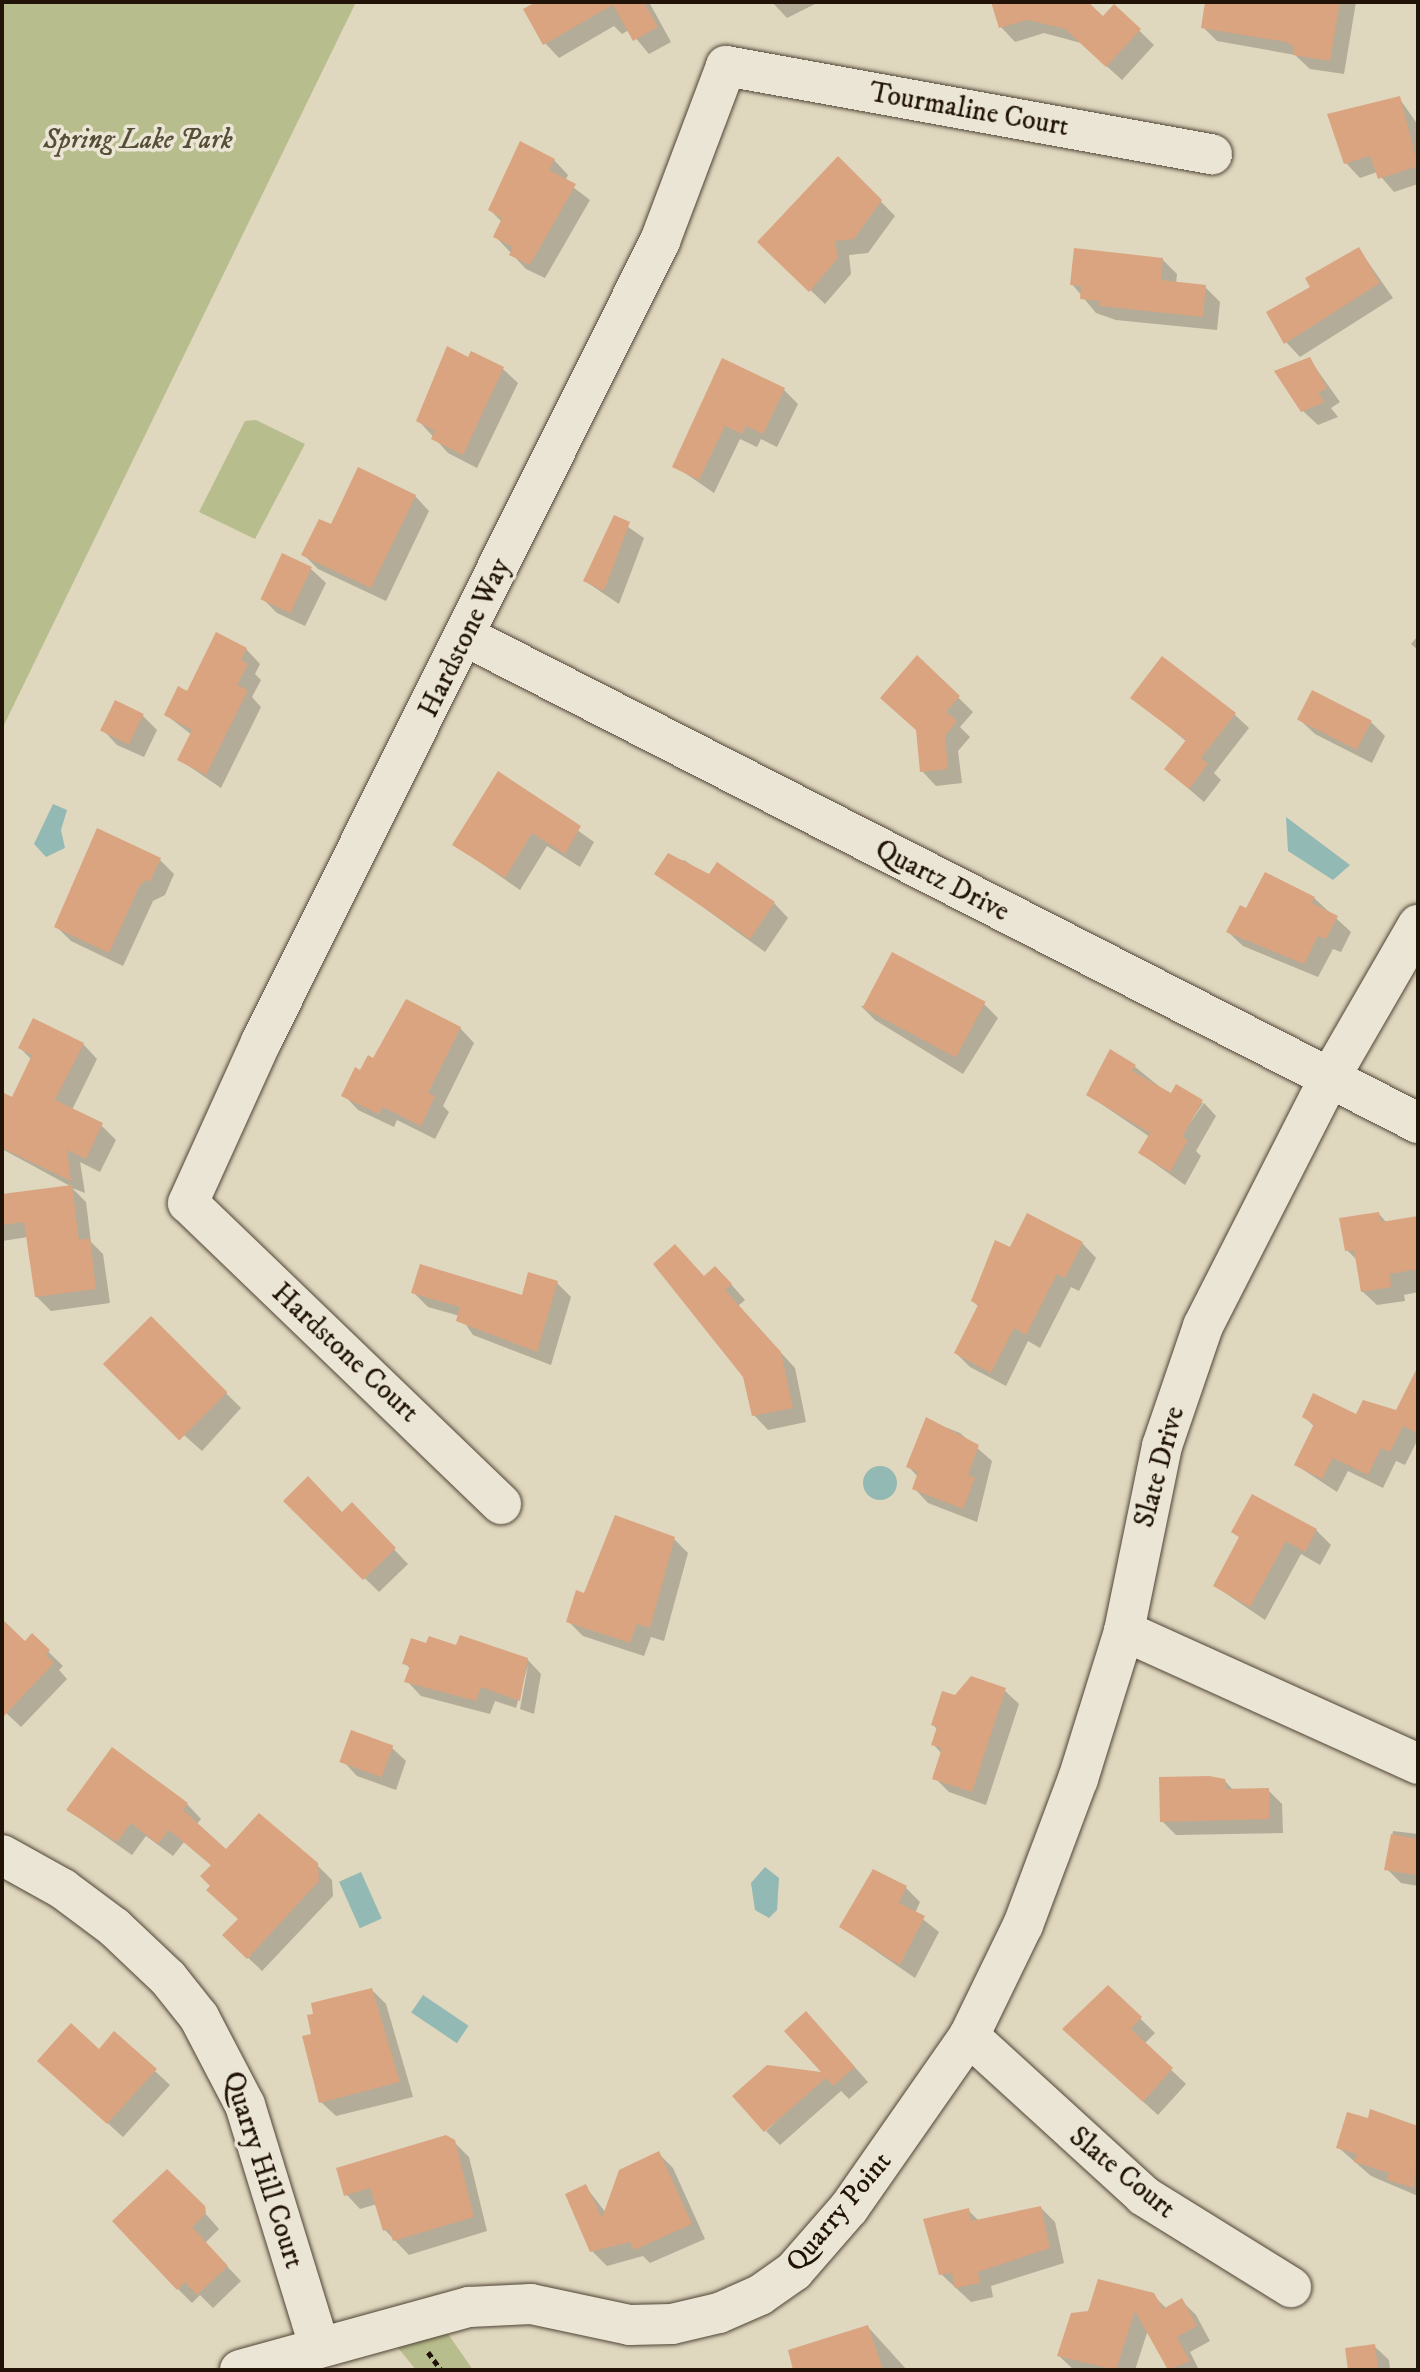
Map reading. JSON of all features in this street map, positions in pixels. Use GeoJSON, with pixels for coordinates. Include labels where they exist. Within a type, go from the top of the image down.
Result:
{"type":"FeatureCollection","features":[{"type":"Feature","properties":{"kind":"street","name":"Tourmaline Court"},"geometry":{"type":"LineString","coordinates":[[726,66],[1212,154]]}},
{"type":"Feature","properties":{"kind":"street","name":"Hardstone Way"},"geometry":{"type":"LineString","coordinates":[[188,1203],[261,1042],[467,637],[660,241],[726,66]]}},
{"type":"Feature","properties":{"kind":"street","name":"Quartz Drive"},"geometry":{"type":"LineString","coordinates":[[467,637],[1418,1123]]}},
{"type":"Feature","properties":{"kind":"street","name":"Slate Drive"},"geometry":{"type":"LineString","coordinates":[[969,2036],[1023,1925],[1078,1779],[1124,1631],[1162,1446],[1203,1326],[1329,1079],[1418,925]]}},
{"type":"Feature","properties":{"kind":"street","name":"Hardstone Court"},"geometry":{"type":"LineString","coordinates":[[188,1203],[501,1504]]}},
{"type":"Feature","properties":{"kind":"street"},"geometry":{"type":"LineString","coordinates":[[1124,1631],[1418,1764]]}},
{"type":"Feature","properties":{"kind":"street","name":"Quarry Hill Court"},"geometry":{"type":"LineString","coordinates":[[2,1855],[63,1889],[114,1927],[168,1978],[199,2017],[225,2059],[245,2105],[319,2346]]}},
{"type":"Feature","properties":{"kind":"street","name":"Slate Court"},"geometry":{"type":"LineString","coordinates":[[969,2036],[1144,2196],[1291,2287]]}},
{"type":"Feature","properties":{"kind":"street","name":"Quarry Point"},"geometry":{"type":"LineString","coordinates":[[240,2370],[469,2307],[531,2304],[586,2320],[672,2324],[719,2313],[760,2295],[794,2271],[849,2208],[969,2036]]}},
{"type":"Feature","properties":{"kind":"green space","name":"Spring Lake Park"},"geometry":{"type":"Polygon","coordinates":[[[2,2],[356,2],[2,729],[2,2]]]}},
{"type":"Feature","properties":{"kind":"green space"},"geometry":{"type":"Polygon","coordinates":[[[256,420],[305,444],[255,539],[199,512],[245,421],[256,420]]]}},
{"type":"Feature","properties":{"kind":"green space"},"geometry":{"type":"Polygon","coordinates":[[[446,2331],[473,2370],[416,2370],[395,2344],[446,2331]]]}},
{"type":"Feature","properties":{"kind":"water"},"geometry":{"type":"Polygon","coordinates":[[[53,804],[67,810],[61,830],[65,848],[46,857],[34,844],[53,804]]]}},
{"type":"Feature","properties":{"kind":"water"},"geometry":{"type":"Polygon","coordinates":[[[1286,817],[1350,865],[1333,880],[1288,851],[1286,817]]]}},
{"type":"Feature","properties":{"kind":"water"},"geometry":{"type":"Polygon","coordinates":[[[880,1466],[892,1471],[897,1483],[892,1495],[880,1500],[868,1495],[863,1483],[868,1471],[880,1466]]]}},
{"type":"Feature","properties":{"kind":"water"},"geometry":{"type":"Polygon","coordinates":[[[765,1867],[779,1878],[777,1910],[769,1918],[755,1910],[751,1883],[765,1867]]]}},
{"type":"Feature","properties":{"kind":"water"},"geometry":{"type":"Polygon","coordinates":[[[361,1872],[382,1919],[360,1928],[339,1882],[361,1872]]]}},
{"type":"Feature","properties":{"kind":"water"},"geometry":{"type":"Polygon","coordinates":[[[423,1995],[469,2026],[457,2043],[411,2012],[423,1995]]]}},
{"type":"Feature","properties":{"kind":"building"},"geometry":{"type":"Polygon","coordinates":[[[536,2],[644,2],[658,27],[633,41],[613,5],[543,45],[523,9],[536,2]]]}},
{"type":"Feature","properties":{"kind":"building"},"geometry":{"type":"Polygon","coordinates":[[[991,2],[1088,2],[1103,16],[1114,4],[1141,29],[1106,67],[1065,29],[1028,20],[999,28],[991,2]]]}},
{"type":"Feature","properties":{"kind":"building"},"geometry":{"type":"Polygon","coordinates":[[[1205,2],[1340,2],[1330,61],[1293,55],[1294,47],[1286,42],[1201,28],[1205,2]]]}},
{"type":"Feature","properties":{"kind":"building"},"geometry":{"type":"Polygon","coordinates":[[[1400,96],[1418,166],[1378,179],[1370,156],[1344,164],[1327,114],[1400,96]]]}},
{"type":"Feature","properties":{"kind":"building"},"geometry":{"type":"Polygon","coordinates":[[[520,141],[555,159],[549,170],[576,184],[530,265],[509,255],[513,247],[493,237],[502,218],[488,210],[520,141]]]}},
{"type":"Feature","properties":{"kind":"building"},"geometry":{"type":"Polygon","coordinates":[[[838,156],[882,200],[854,239],[835,241],[838,258],[809,292],[757,242],[838,156]]]}},
{"type":"Feature","properties":{"kind":"building"},"geometry":{"type":"Polygon","coordinates":[[[1359,247],[1380,283],[1284,344],[1266,312],[1310,287],[1305,278],[1359,247]]]}},
{"type":"Feature","properties":{"kind":"building"},"geometry":{"type":"Polygon","coordinates":[[[1074,248],[1163,258],[1161,280],[1206,285],[1203,317],[1100,306],[1100,301],[1080,299],[1081,286],[1070,285],[1074,248]]]}},
{"type":"Feature","properties":{"kind":"building"},"geometry":{"type":"Polygon","coordinates":[[[447,346],[468,357],[471,351],[504,367],[463,455],[431,439],[435,431],[416,421],[447,346]]]}},
{"type":"Feature","properties":{"kind":"building"},"geometry":{"type":"Polygon","coordinates":[[[1310,357],[1327,388],[1318,393],[1325,402],[1301,412],[1274,371],[1310,357]]]}},
{"type":"Feature","properties":{"kind":"building"},"geometry":{"type":"Polygon","coordinates":[[[722,358],[785,388],[763,434],[746,426],[742,434],[725,426],[699,480],[672,467],[722,358]]]}},
{"type":"Feature","properties":{"kind":"building"},"geometry":{"type":"Polygon","coordinates":[[[358,467],[416,495],[371,588],[301,555],[319,519],[331,524],[358,467]]]}},
{"type":"Feature","properties":{"kind":"building"},"geometry":{"type":"Polygon","coordinates":[[[614,515],[630,522],[604,591],[583,581],[614,515]]]}},
{"type":"Feature","properties":{"kind":"building"},"geometry":{"type":"Polygon","coordinates":[[[282,553],[312,567],[290,613],[260,599],[282,553]]]}},
{"type":"Feature","properties":{"kind":"building"},"geometry":{"type":"Polygon","coordinates":[[[216,632],[247,648],[241,660],[248,664],[237,685],[248,690],[206,775],[177,760],[192,730],[164,715],[178,686],[187,691],[216,632]]]}},
{"type":"Feature","properties":{"kind":"building"},"geometry":{"type":"Polygon","coordinates":[[[917,655],[960,696],[946,712],[957,721],[945,736],[948,769],[920,772],[916,730],[880,698],[917,655]]]}},
{"type":"Feature","properties":{"kind":"building"},"geometry":{"type":"Polygon","coordinates":[[[1162,656],[1236,713],[1201,758],[1208,764],[1189,789],[1164,769],[1186,740],[1130,698],[1162,656]]]}},
{"type":"Feature","properties":{"kind":"building"},"geometry":{"type":"Polygon","coordinates":[[[1312,690],[1372,720],[1357,750],[1297,719],[1312,690]]]}},
{"type":"Feature","properties":{"kind":"building"},"geometry":{"type":"Polygon","coordinates":[[[115,700],[144,714],[129,745],[100,731],[115,700]]]}},
{"type":"Feature","properties":{"kind":"building"},"geometry":{"type":"Polygon","coordinates":[[[498,771],[581,826],[565,854],[532,833],[505,878],[452,845],[498,771]]]}},
{"type":"Feature","properties":{"kind":"building"},"geometry":{"type":"Polygon","coordinates":[[[97,828],[161,858],[150,882],[145,880],[139,887],[109,953],[54,927],[97,828]]]}},
{"type":"Feature","properties":{"kind":"building"},"geometry":{"type":"Polygon","coordinates":[[[668,853],[709,874],[717,862],[775,902],[750,939],[654,874],[668,853]]]}},
{"type":"Feature","properties":{"kind":"building"},"geometry":{"type":"Polygon","coordinates":[[[1265,872],[1315,897],[1312,903],[1338,916],[1326,939],[1318,936],[1304,964],[1226,932],[1240,905],[1246,908],[1265,872]]]}},
{"type":"Feature","properties":{"kind":"building"},"geometry":{"type":"Polygon","coordinates":[[[892,952],[986,1002],[956,1057],[862,1008],[892,952]]]}},
{"type":"Feature","properties":{"kind":"building"},"geometry":{"type":"Polygon","coordinates":[[[406,999],[461,1027],[428,1093],[435,1096],[421,1126],[383,1107],[379,1114],[341,1096],[355,1067],[360,1070],[368,1055],[373,1058],[406,999]]]}},
{"type":"Feature","properties":{"kind":"building"},"geometry":{"type":"Polygon","coordinates":[[[33,1018],[84,1043],[55,1100],[103,1123],[86,1159],[67,1150],[71,1181],[2,1148],[2,1092],[12,1097],[32,1055],[18,1048],[33,1018]]]}},
{"type":"Feature","properties":{"kind":"building"},"geometry":{"type":"Polygon","coordinates":[[[1110,1049],[1136,1065],[1132,1071],[1171,1093],[1176,1084],[1203,1100],[1182,1137],[1188,1140],[1170,1172],[1138,1153],[1150,1133],[1086,1095],[1110,1049]]]}},
{"type":"Feature","properties":{"kind":"building"},"geometry":{"type":"Polygon","coordinates":[[[72,1185],[79,1240],[90,1238],[96,1289],[35,1297],[24,1222],[2,1225],[2,1194],[72,1185]]]}},
{"type":"Feature","properties":{"kind":"building"},"geometry":{"type":"Polygon","coordinates":[[[1379,1212],[1381,1222],[1418,1216],[1418,1269],[1390,1274],[1391,1287],[1361,1292],[1354,1250],[1345,1251],[1339,1218],[1379,1212]]]}},
{"type":"Feature","properties":{"kind":"building"},"geometry":{"type":"Polygon","coordinates":[[[1027,1213],[1083,1242],[1065,1278],[1057,1274],[1026,1335],[1014,1328],[991,1373],[954,1353],[978,1305],[971,1301],[995,1240],[1010,1247],[1027,1213]]]}},
{"type":"Feature","properties":{"kind":"building"},"geometry":{"type":"Polygon","coordinates":[[[675,1244],[704,1276],[715,1266],[732,1284],[725,1290],[781,1352],[793,1408],[752,1416],[743,1377],[653,1264],[675,1244]]]}},
{"type":"Feature","properties":{"kind":"building"},"geometry":{"type":"Polygon","coordinates":[[[420,1264],[522,1295],[528,1272],[558,1281],[537,1352],[456,1321],[460,1307],[411,1293],[420,1264]]]}},
{"type":"Feature","properties":{"kind":"building"},"geometry":{"type":"Polygon","coordinates":[[[151,1316],[227,1392],[179,1440],[103,1364],[151,1316]]]}},
{"type":"Feature","properties":{"kind":"building"},"geometry":{"type":"Polygon","coordinates":[[[1418,1366],[1418,1434],[1403,1426],[1390,1452],[1381,1448],[1368,1475],[1333,1458],[1322,1479],[1294,1465],[1314,1424],[1302,1417],[1313,1393],[1356,1414],[1363,1400],[1396,1410],[1418,1366]]]}},
{"type":"Feature","properties":{"kind":"building"},"geometry":{"type":"Polygon","coordinates":[[[926,1417],[979,1445],[968,1475],[975,1478],[963,1509],[912,1489],[918,1472],[906,1467],[926,1417]]]}},
{"type":"Feature","properties":{"kind":"building"},"geometry":{"type":"Polygon","coordinates":[[[308,1476],[342,1512],[352,1502],[396,1548],[363,1580],[283,1501],[308,1476]]]}},
{"type":"Feature","properties":{"kind":"building"},"geometry":{"type":"Polygon","coordinates":[[[1252,1494],[1317,1529],[1305,1552],[1286,1541],[1250,1607],[1213,1586],[1239,1537],[1231,1532],[1252,1494]]]}},
{"type":"Feature","properties":{"kind":"building"},"geometry":{"type":"Polygon","coordinates":[[[615,1515],[675,1537],[650,1628],[637,1624],[630,1643],[566,1622],[576,1590],[584,1593],[615,1515]]]}},
{"type":"Feature","properties":{"kind":"building"},"geometry":{"type":"Polygon","coordinates":[[[2,1619],[25,1641],[32,1633],[50,1650],[46,1655],[54,1663],[2,1718],[2,1619]]]}},
{"type":"Feature","properties":{"kind":"building"},"geometry":{"type":"Polygon","coordinates":[[[460,1635],[528,1658],[520,1701],[481,1687],[476,1701],[404,1682],[410,1666],[402,1664],[411,1638],[426,1643],[429,1636],[456,1645],[460,1635]]]}},
{"type":"Feature","properties":{"kind":"building"},"geometry":{"type":"Polygon","coordinates":[[[971,1676],[1006,1688],[972,1792],[932,1779],[942,1748],[931,1745],[937,1727],[931,1725],[942,1691],[955,1695],[971,1676]]]}},
{"type":"Feature","properties":{"kind":"building"},"geometry":{"type":"Polygon","coordinates":[[[351,1730],[393,1745],[382,1777],[339,1762],[351,1730]]]}},
{"type":"Feature","properties":{"kind":"building"},"geometry":{"type":"Polygon","coordinates":[[[112,1747],[188,1803],[183,1810],[226,1849],[259,1813],[318,1863],[319,1881],[247,1959],[222,1935],[238,1919],[206,1890],[210,1886],[200,1876],[211,1865],[169,1830],[158,1844],[131,1823],[117,1842],[66,1810],[112,1747]]]}},
{"type":"Feature","properties":{"kind":"building"},"geometry":{"type":"Polygon","coordinates":[[[1209,1776],[1225,1779],[1226,1789],[1269,1788],[1269,1819],[1160,1822],[1159,1777],[1209,1776]]]}},
{"type":"Feature","properties":{"kind":"building"},"geometry":{"type":"Polygon","coordinates":[[[1391,1834],[1418,1839],[1418,1875],[1384,1870],[1391,1834]]]}},
{"type":"Feature","properties":{"kind":"building"},"geometry":{"type":"Polygon","coordinates":[[[873,1869],[907,1886],[899,1903],[925,1916],[900,1965],[839,1927],[873,1869]]]}},
{"type":"Feature","properties":{"kind":"building"},"geometry":{"type":"Polygon","coordinates":[[[1108,1985],[1142,2017],[1131,2029],[1173,2068],[1143,2102],[1062,2029],[1108,1985]]]}},
{"type":"Feature","properties":{"kind":"building"},"geometry":{"type":"Polygon","coordinates":[[[372,1988],[400,2082],[319,2103],[302,2036],[311,2034],[307,2015],[313,2014],[311,2003],[372,1988]]]}},
{"type":"Feature","properties":{"kind":"building"},"geometry":{"type":"Polygon","coordinates":[[[806,2011],[855,2067],[833,2086],[826,2078],[764,2132],[732,2096],[767,2065],[821,2072],[784,2031],[806,2011]]]}},
{"type":"Feature","properties":{"kind":"building"},"geometry":{"type":"Polygon","coordinates":[[[71,2023],[99,2049],[114,2031],[157,2069],[107,2124],[37,2061],[71,2023]]]}},
{"type":"Feature","properties":{"kind":"building"},"geometry":{"type":"Polygon","coordinates":[[[1370,2109],[1418,2126],[1414,2188],[1387,2180],[1389,2173],[1354,2162],[1357,2154],[1336,2148],[1347,2112],[1368,2118],[1370,2109]]]}},
{"type":"Feature","properties":{"kind":"building"},"geometry":{"type":"Polygon","coordinates":[[[446,2135],[455,2140],[474,2217],[393,2241],[389,2229],[383,2231],[370,2188],[344,2196],[336,2168],[446,2135]]]}},
{"type":"Feature","properties":{"kind":"building"},"geometry":{"type":"Polygon","coordinates":[[[659,2151],[692,2224],[634,2250],[630,2242],[590,2252],[565,2194],[586,2184],[602,2218],[619,2170],[659,2151]]]}},
{"type":"Feature","properties":{"kind":"building"},"geometry":{"type":"Polygon","coordinates":[[[167,2169],[205,2206],[206,2213],[192,2227],[228,2266],[197,2295],[185,2282],[177,2290],[112,2221],[167,2169]]]}},
{"type":"Feature","properties":{"kind":"building"},"geometry":{"type":"Polygon","coordinates":[[[1041,2206],[1050,2248],[978,2272],[980,2283],[955,2288],[952,2273],[939,2275],[923,2219],[969,2208],[971,2221],[1041,2206]]]}},
{"type":"Feature","properties":{"kind":"building"},"geometry":{"type":"Polygon","coordinates":[[[1098,2279],[1154,2293],[1163,2309],[1182,2298],[1197,2326],[1177,2337],[1190,2361],[1168,2370],[1135,2311],[1116,2370],[1057,2356],[1071,2313],[1088,2311],[1098,2279]]]}},
{"type":"Feature","properties":{"kind":"building"},"geometry":{"type":"Polygon","coordinates":[[[868,2325],[883,2370],[793,2370],[788,2350],[868,2325]]]}},
{"type":"Feature","properties":{"kind":"building"},"geometry":{"type":"Polygon","coordinates":[[[1375,2344],[1378,2370],[1348,2370],[1345,2348],[1375,2344]]]}}]}
